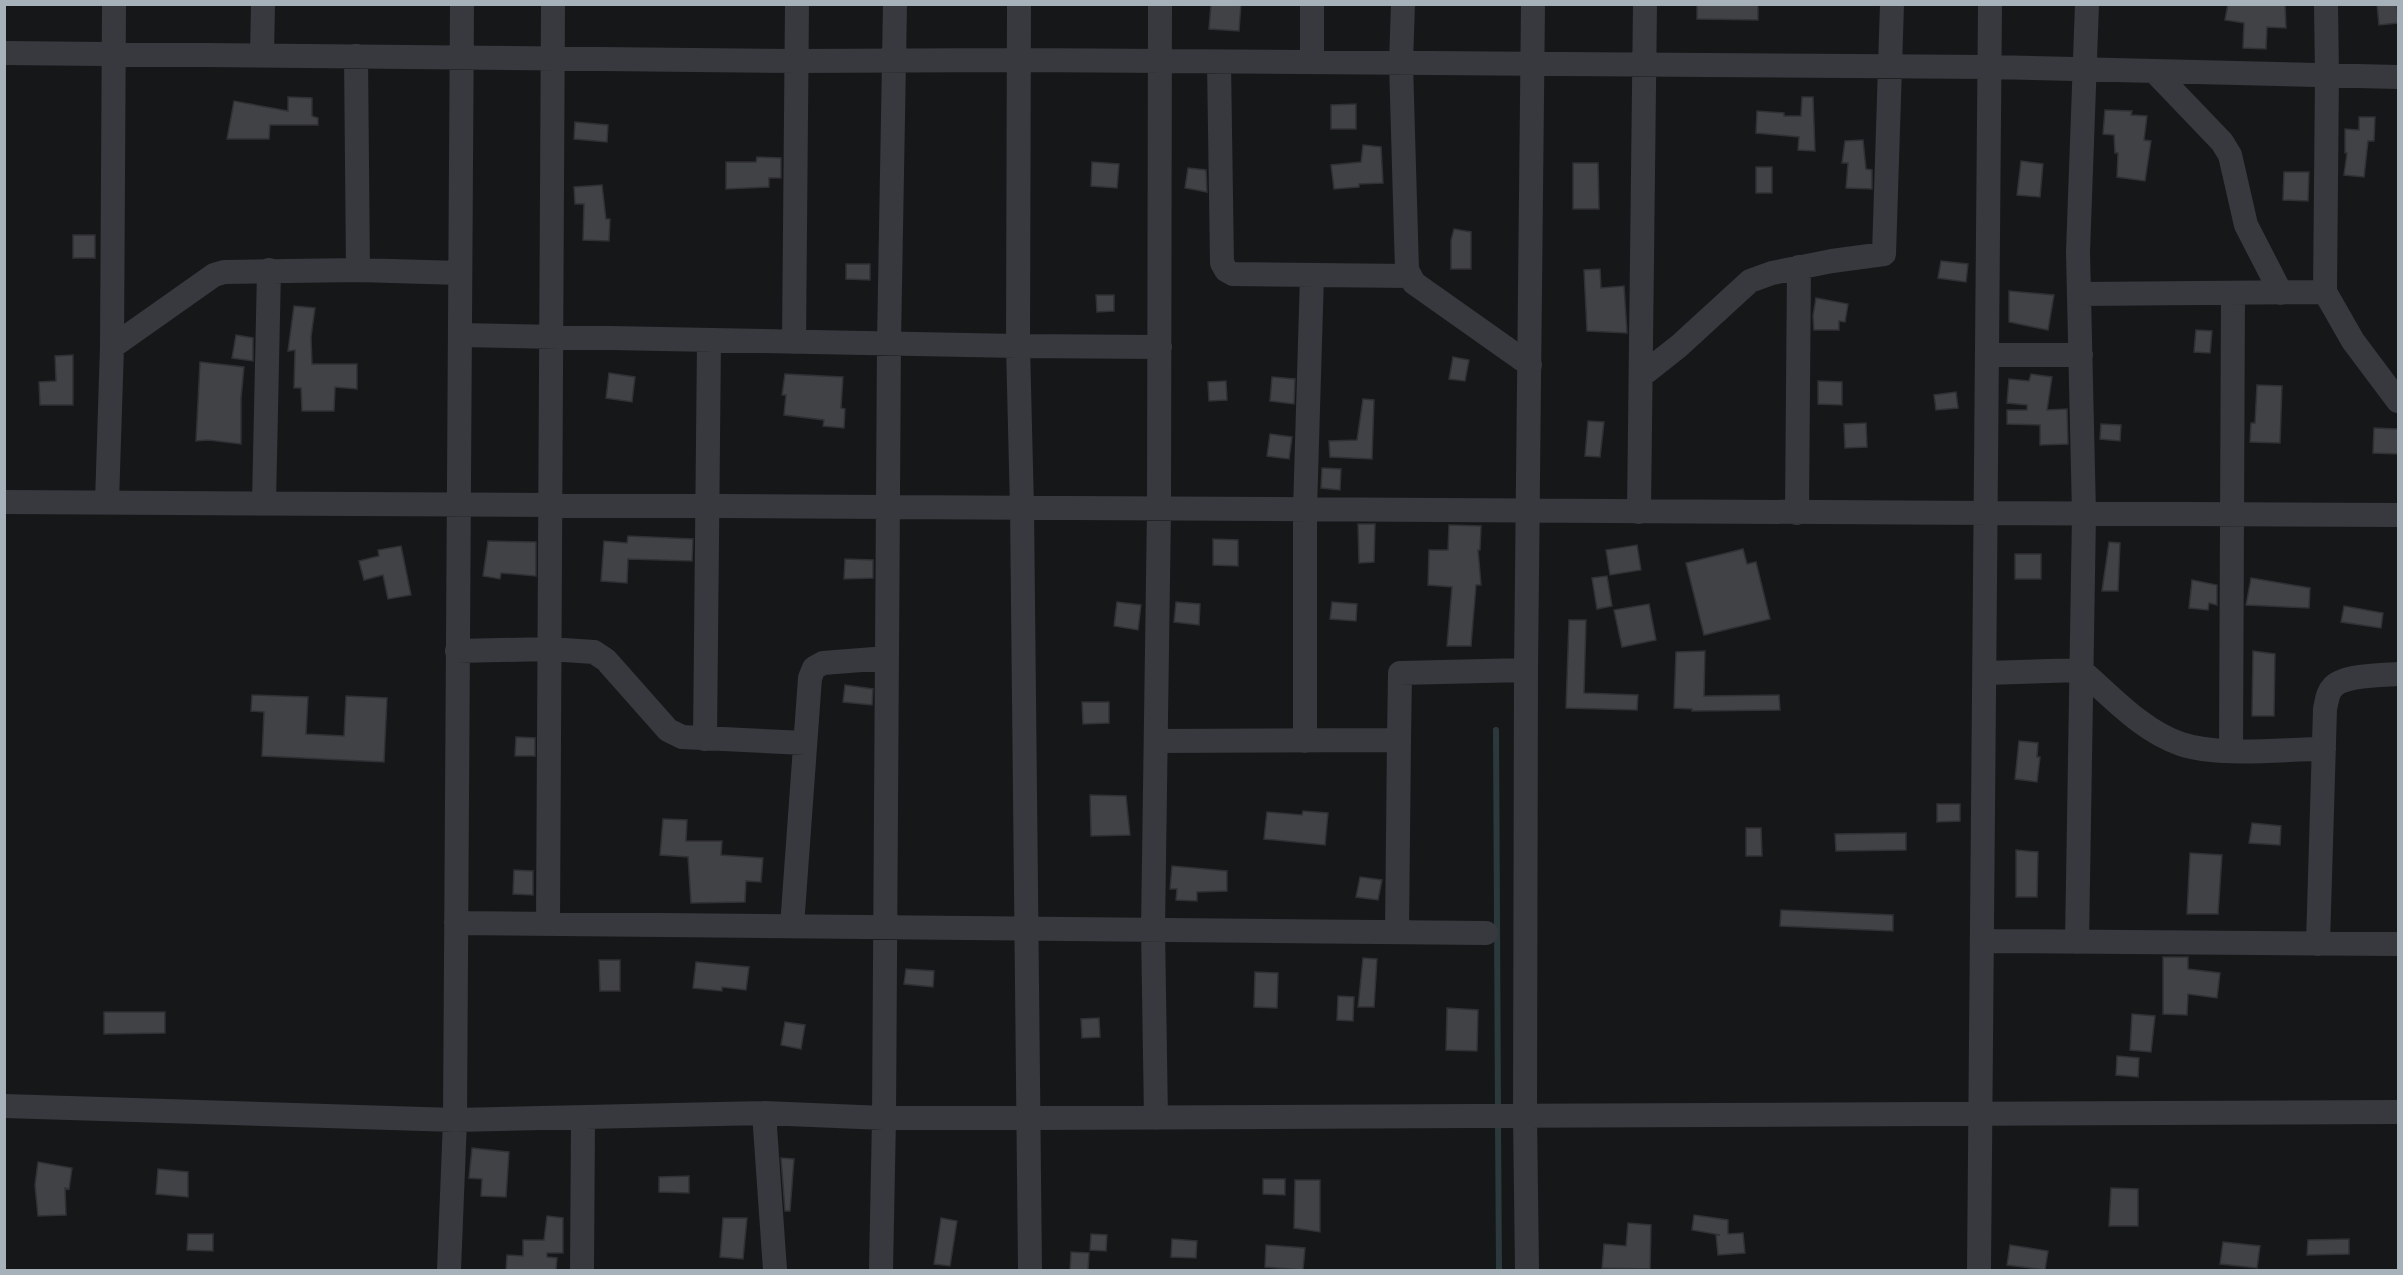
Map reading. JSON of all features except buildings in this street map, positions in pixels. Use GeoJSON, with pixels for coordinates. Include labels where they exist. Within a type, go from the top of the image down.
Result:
{"type":"FeatureCollection","features":[{"type":"Feature","properties":{"kind":"street"},"geometry":{"type":"LineString","coordinates":[[107,502],[112,347],[114,4]]}},
{"type":"Feature","properties":{"kind":"street"},"geometry":{"type":"LineString","coordinates":[[262,55],[263,4]]}},
{"type":"Feature","properties":{"kind":"street"},"geometry":{"type":"LineString","coordinates":[[449,1270],[455,1120],[462,4]]}},
{"type":"Feature","properties":{"kind":"street"},"geometry":{"type":"LineString","coordinates":[[548,924],[553,4]]}},
{"type":"Feature","properties":{"kind":"street"},"geometry":{"type":"LineString","coordinates":[[794,342],[797,4]]}},
{"type":"Feature","properties":{"kind":"street"},"geometry":{"type":"LineString","coordinates":[[881,1270],[889,342],[895,4]]}},
{"type":"Feature","properties":{"kind":"street"},"geometry":{"type":"LineString","coordinates":[[1019,4],[1018,346],[1022,508],[1030,1270]]}},
{"type":"Feature","properties":{"kind":"street"},"geometry":{"type":"LineString","coordinates":[[1156,1118],[1153,929],[1160,509],[1160,4]]}},
{"type":"Feature","properties":{"kind":"street"},"geometry":{"type":"LineString","coordinates":[[1312,4],[1312,62]]}},
{"type":"Feature","properties":{"kind":"street"},"geometry":{"type":"LineString","coordinates":[[1403,4],[1401,63],[1409,276],[1414,283],[1530,365]]}},
{"type":"Feature","properties":{"kind":"street"},"geometry":{"type":"LineString","coordinates":[[1527,1270],[1526,670],[1533,4]]}},
{"type":"Feature","properties":{"kind":"street"},"geometry":{"type":"LineString","coordinates":[[1639,512],[1645,4]]}},
{"type":"Feature","properties":{"kind":"street"},"geometry":{"type":"LineString","coordinates":[[1641,376],[1750,281],[1799,267],[1884,254],[1892,4]]}},
{"type":"Feature","properties":{"kind":"street"},"geometry":{"type":"LineString","coordinates":[[1979,1270],[1979,1114],[1986,673],[1990,4]]}},
{"type":"Feature","properties":{"kind":"street"},"geometry":{"type":"LineString","coordinates":[[2077,942],[2084,514],[2079,234],[2087,4]]}},
{"type":"Feature","properties":{"kind":"street"},"geometry":{"type":"LineString","coordinates":[[2326,4],[2325,292],[2353,341],[2398,401]]}},
{"type":"Feature","properties":{"kind":"street"},"geometry":{"type":"LineString","coordinates":[[4,53],[797,61],[1019,60],[1990,67],[2398,77]]}},
{"type":"Feature","properties":{"kind":"street"},"geometry":{"type":"LineString","coordinates":[[356,56],[358,270]]}},
{"type":"Feature","properties":{"kind":"street"},"geometry":{"type":"LineString","coordinates":[[1219,62],[1222,262],[1226,270],[1233,274],[1409,276]]}},
{"type":"Feature","properties":{"kind":"street"},"geometry":{"type":"LineString","coordinates":[[2154,71],[2206,123],[2230,155],[2246,225],[2281,293]]}},
{"type":"Feature","properties":{"kind":"street"},"geometry":{"type":"LineString","coordinates":[[1797,513],[1799,267]]}},
{"type":"Feature","properties":{"kind":"street"},"geometry":{"type":"LineString","coordinates":[[264,503],[269,270]]}},
{"type":"Feature","properties":{"kind":"street"},"geometry":{"type":"LineString","coordinates":[[112,347],[214,275],[224,272],[358,270],[460,273]]}},
{"type":"Feature","properties":{"kind":"street"},"geometry":{"type":"LineString","coordinates":[[1305,741],[1305,510],[1312,275]]}},
{"type":"Feature","properties":{"kind":"street"},"geometry":{"type":"LineString","coordinates":[[2079,294],[2325,292]]}},
{"type":"Feature","properties":{"kind":"street"},"geometry":{"type":"LineString","coordinates":[[2231,750],[2233,293]]}},
{"type":"Feature","properties":{"kind":"street"},"geometry":{"type":"LineString","coordinates":[[460,335],[1160,347]]}},
{"type":"Feature","properties":{"kind":"street"},"geometry":{"type":"LineString","coordinates":[[705,739],[709,341]]}},
{"type":"Feature","properties":{"kind":"street"},"geometry":{"type":"LineString","coordinates":[[1988,355],[2081,355]]}},
{"type":"Feature","properties":{"kind":"street"},"geometry":{"type":"LineString","coordinates":[[4,502],[707,504],[1528,512],[2398,515]]}},
{"type":"Feature","properties":{"kind":"street"},"geometry":{"type":"LineString","coordinates":[[457,651],[549,649],[594,652],[601,655],[668,730],[682,737],[805,743]]}},
{"type":"Feature","properties":{"kind":"street"},"geometry":{"type":"LineString","coordinates":[[792,926],[810,678],[814,668],[823,663],[887,658]]}},
{"type":"Feature","properties":{"kind":"street"},"geometry":{"type":"LineString","coordinates":[[1397,932],[1400,673],[1526,670]]}},
{"type":"Feature","properties":{"kind":"street"},"geometry":{"type":"LineString","coordinates":[[1986,673],[2081,670],[2136,718],[2158,733],[2181,744],[2231,750],[2324,749]]}},
{"type":"Feature","properties":{"kind":"street"},"geometry":{"type":"LineString","coordinates":[[2318,944],[2325,709],[2328,694],[2335,685],[2353,678],[2398,674]]}},
{"type":"Feature","properties":{"kind":"street"},"geometry":{"type":"LineString","coordinates":[[1156,741],[1399,740]]}},
{"type":"Feature","properties":{"kind":"street"},"geometry":{"type":"LineString","coordinates":[[456,923],[1486,933]]}},
{"type":"Feature","properties":{"kind":"street"},"geometry":{"type":"LineString","coordinates":[[1983,941],[2398,944]]}},
{"type":"Feature","properties":{"kind":"street"},"geometry":{"type":"LineString","coordinates":[[4,1106],[455,1120],[583,1119],[764,1113],[884,1118],[1156,1118],[2398,1112]]}},
{"type":"Feature","properties":{"kind":"street"},"geometry":{"type":"LineString","coordinates":[[764,1113],[775,1270]]}},
{"type":"Feature","properties":{"kind":"street"},"geometry":{"type":"LineString","coordinates":[[582,1270],[583,1119]]}},
{"type":"Feature","properties":{"kind":"waterway"},"geometry":{"type":"LineString","coordinates":[[1496,730],[1498,1110]]}},
{"type":"Feature","properties":{"kind":"waterway"},"geometry":{"type":"LineString","coordinates":[[1498,1120],[1499,1270]]}}]}
